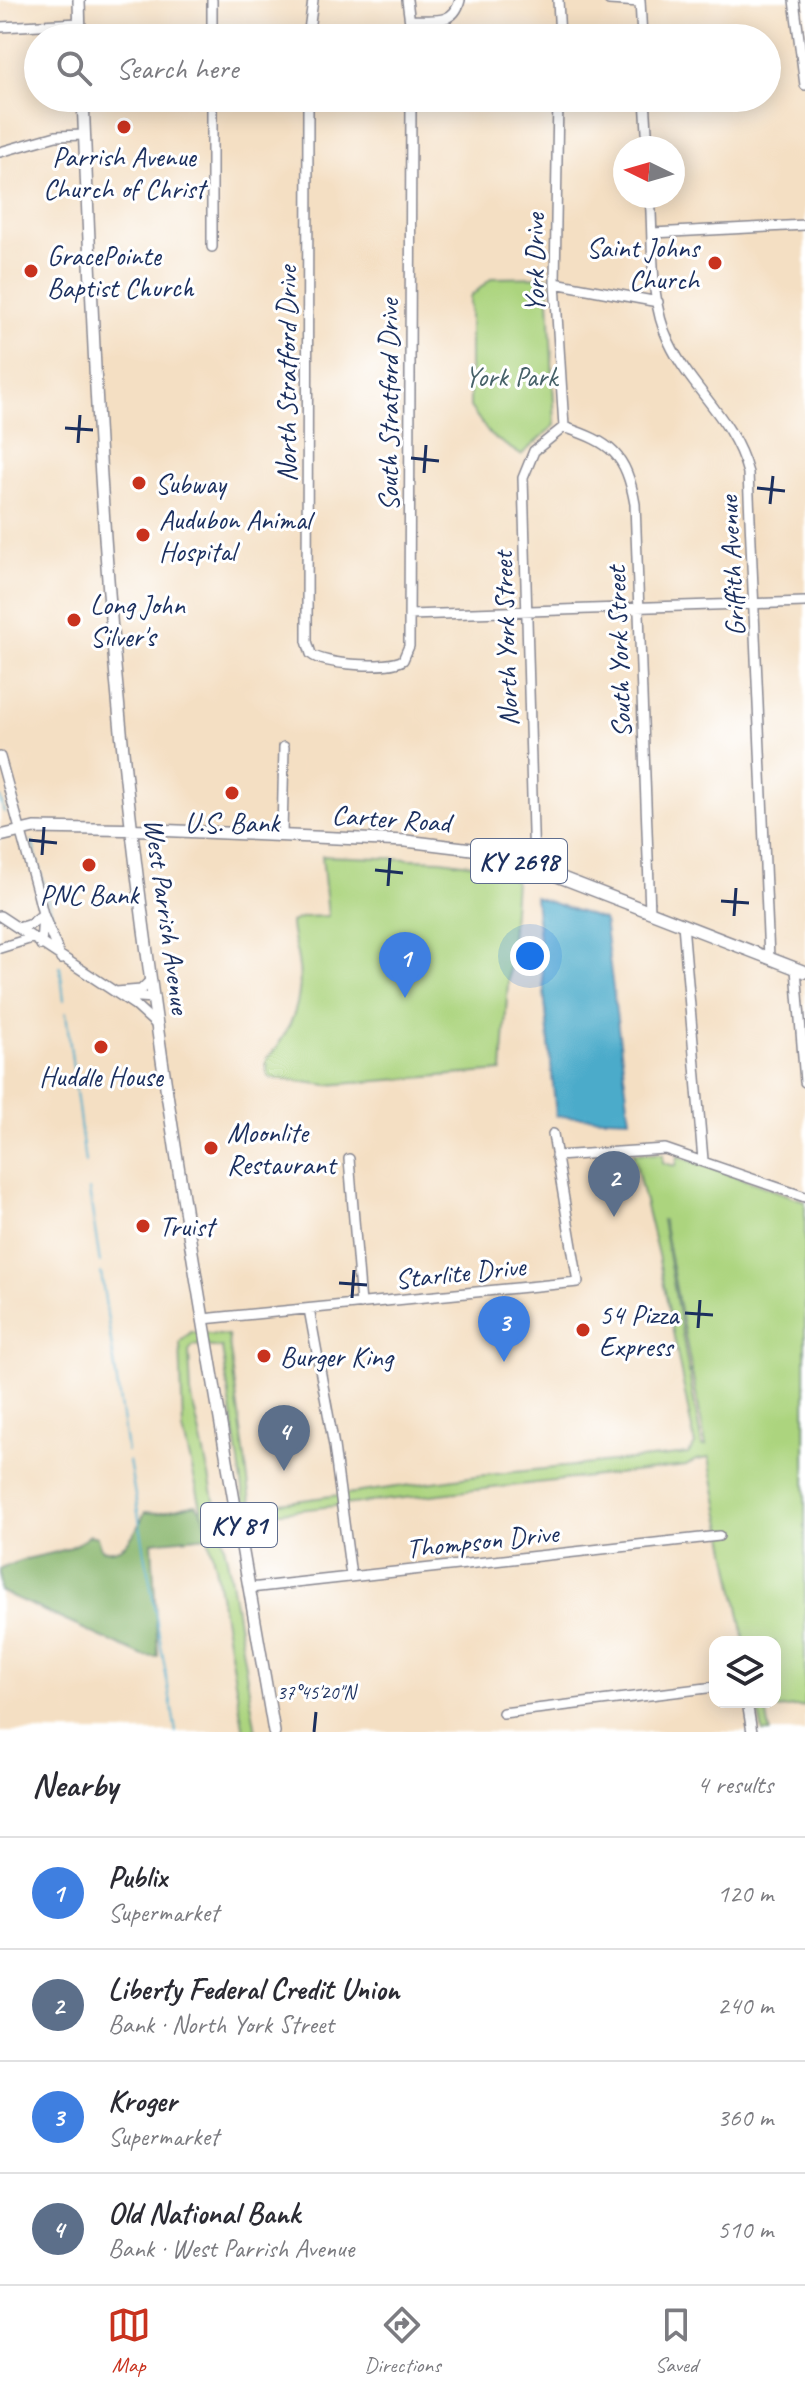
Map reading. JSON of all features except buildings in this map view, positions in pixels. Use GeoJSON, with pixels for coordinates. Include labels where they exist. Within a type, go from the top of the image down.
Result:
{"type":"FeatureCollection","features":[{"type":"Feature","properties":{"kind":"main road"},"geometry":{"type":"LineString","coordinates":[[79,0],[80,23]]}},
{"type":"Feature","properties":{"kind":"main road","name":"West Parrish Avenue"},"geometry":{"type":"LineString","coordinates":[[83,112],[103,536],[131,830],[203,1319],[274,1732]]}},
{"type":"Feature","properties":{"kind":"main road","name":"Carter Road"},"geometry":{"type":"LineString","coordinates":[[0,836],[20,829],[131,830],[442,844],[534,867],[801,970]]}},
{"type":"Feature","properties":{"kind":"street"},"geometry":{"type":"LineString","coordinates":[[212,0],[212,24]]}},
{"type":"Feature","properties":{"kind":"street"},"geometry":{"type":"LineString","coordinates":[[310,24],[313,0]]}},
{"type":"Feature","properties":{"kind":"street"},"geometry":{"type":"LineString","coordinates":[[407,0],[412,24]]}},
{"type":"Feature","properties":{"kind":"street"},"geometry":{"type":"LineString","coordinates":[[412,20],[446,19],[456,12],[460,0]]}},
{"type":"Feature","properties":{"kind":"street"},"geometry":{"type":"LineString","coordinates":[[558,0],[559,24]]}},
{"type":"Feature","properties":{"kind":"street"},"geometry":{"type":"LineString","coordinates":[[609,0],[640,1],[641,24]]}},
{"type":"Feature","properties":{"kind":"street"},"geometry":{"type":"LineString","coordinates":[[794,0],[805,85]]}},
{"type":"Feature","properties":{"kind":"street"},"geometry":{"type":"LineString","coordinates":[[60,24],[80,23]]}},
{"type":"Feature","properties":{"kind":"street"},"geometry":{"type":"LineString","coordinates":[[0,27],[24,26]]}},
{"type":"Feature","properties":{"kind":"street"},"geometry":{"type":"LineString","coordinates":[[212,112],[212,247]]}},
{"type":"Feature","properties":{"kind":"street","name":"North Stratford Drive"},"geometry":{"type":"LineString","coordinates":[[308,112],[307,641],[316,658],[353,663]]}},
{"type":"Feature","properties":{"kind":"street","name":"South Stratford Drive"},"geometry":{"type":"LineString","coordinates":[[353,663],[391,665],[403,660],[409,646],[411,112]]}},
{"type":"Feature","properties":{"kind":"street","name":"York Drive"},"geometry":{"type":"LineString","coordinates":[[558,112],[555,283],[564,427]]}},
{"type":"Feature","properties":{"kind":"street"},"geometry":{"type":"LineString","coordinates":[[646,112],[647,136]]}},
{"type":"Feature","properties":{"kind":"street"},"geometry":{"type":"LineString","coordinates":[[0,152],[56,136],[84,135]]}},
{"type":"Feature","properties":{"kind":"street","name":"Griffith Avenue"},"geometry":{"type":"LineString","coordinates":[[651,208],[658,302],[669,342],[723,416],[743,458],[750,490],[769,958]]}},
{"type":"Feature","properties":{"kind":"street"},"geometry":{"type":"LineString","coordinates":[[653,233],[805,225]]}},
{"type":"Feature","properties":{"kind":"street"},"geometry":{"type":"LineString","coordinates":[[555,283],[658,302]]}},
{"type":"Feature","properties":{"kind":"street","name":"South York Street"},"geometry":{"type":"LineString","coordinates":[[564,427],[594,437],[612,449],[630,478],[635,504],[650,912]]}},
{"type":"Feature","properties":{"kind":"street","name":"North York Street"},"geometry":{"type":"LineString","coordinates":[[534,867],[523,478],[534,451],[564,427]]}},
{"type":"Feature","properties":{"kind":"street"},"geometry":{"type":"LineString","coordinates":[[409,615],[526,614],[805,602]]}},
{"type":"Feature","properties":{"kind":"street"},"geometry":{"type":"LineString","coordinates":[[282,835],[284,747]]}},
{"type":"Feature","properties":{"kind":"street"},"geometry":{"type":"LineString","coordinates":[[0,757],[43,914],[61,959]]}},
{"type":"Feature","properties":{"kind":"street"},"geometry":{"type":"LineString","coordinates":[[18,928],[31,924],[43,914]]}},
{"type":"Feature","properties":{"kind":"street"},"geometry":{"type":"LineString","coordinates":[[41,945],[43,914]]}},
{"type":"Feature","properties":{"kind":"street"},"geometry":{"type":"LineString","coordinates":[[0,916],[61,959],[116,992],[158,1027]]}},
{"type":"Feature","properties":{"kind":"street"},"geometry":{"type":"LineString","coordinates":[[683,924],[703,1160]]}},
{"type":"Feature","properties":{"kind":"street"},"geometry":{"type":"LineString","coordinates":[[0,948],[32,938]]}},
{"type":"Feature","properties":{"kind":"street"},"geometry":{"type":"LineString","coordinates":[[801,970],[805,1082]]}},
{"type":"Feature","properties":{"kind":"street"},"geometry":{"type":"LineString","coordinates":[[116,992],[141,990],[151,980]]}},
{"type":"Feature","properties":{"kind":"street"},"geometry":{"type":"LineString","coordinates":[[116,992],[154,998]]}},
{"type":"Feature","properties":{"kind":"street"},"geometry":{"type":"LineString","coordinates":[[553,1134],[556,1156],[653,1148],[703,1160],[805,1197]]}},
{"type":"Feature","properties":{"kind":"street","name":"Starlite Drive"},"geometry":{"type":"LineString","coordinates":[[203,1319],[578,1282],[556,1156]]}},
{"type":"Feature","properties":{"kind":"street"},"geometry":{"type":"LineString","coordinates":[[349,1159],[361,1304]]}},
{"type":"Feature","properties":{"kind":"street"},"geometry":{"type":"LineString","coordinates":[[309,1309],[334,1446],[351,1576]]}},
{"type":"Feature","properties":{"kind":"street","name":"Thompson Drive"},"geometry":{"type":"LineString","coordinates":[[250,1588],[719,1536]]}},
{"type":"Feature","properties":{"kind":"street"},"geometry":{"type":"LineString","coordinates":[[503,1713],[709,1688]]}},
{"type":"Feature","properties":{"kind":"street"},"geometry":{"type":"LineString","coordinates":[[748,1708],[752,1732]]}},
{"type":"Feature","properties":{"kind":"green space","name":"York Park"},"geometry":{"type":"Polygon","coordinates":[[[548,277],[555,425],[521,455],[490,435],[470,407],[470,297],[492,278],[548,277]]]}},
{"type":"Feature","properties":{"kind":"green space"},"geometry":{"type":"Polygon","coordinates":[[[322,856],[441,860],[470,864],[515,880],[502,1071],[327,1085],[268,1077],[266,1061],[283,1038],[298,1001],[300,974],[291,922],[303,917],[328,916],[322,856]]]}},
{"type":"Feature","properties":{"kind":"green space"},"geometry":{"type":"Polygon","coordinates":[[[633,1153],[663,1154],[663,1163],[676,1166],[678,1156],[805,1201],[805,1706],[766,1710],[770,1732],[763,1732],[757,1708],[781,1708],[781,1636],[744,1636],[709,1458],[686,1466],[247,1516],[222,1348],[193,1345],[189,1351],[191,1394],[228,1563],[256,1732],[244,1732],[215,1566],[183,1430],[180,1342],[191,1332],[228,1336],[251,1502],[259,1506],[477,1476],[688,1454],[695,1445],[658,1255],[633,1153]],[[662,1220],[702,1446],[706,1446],[663,1220],[662,1220]]]}},
{"type":"Feature","properties":{"kind":"green space"},"geometry":{"type":"Polygon","coordinates":[[[196,1504],[204,1516],[209,1536],[152,1542],[158,1657],[143,1656],[0,1591],[0,1570],[11,1564],[68,1548],[90,1535],[97,1537],[101,1549],[117,1549],[129,1540],[145,1512],[158,1513],[196,1504]]]}},
{"type":"Feature","properties":{"kind":"water"},"geometry":{"type":"Polygon","coordinates":[[[535,897],[604,920],[630,1119],[556,1116],[535,897]]]}},
{"type":"Feature","properties":{"kind":"waterway"},"geometry":{"type":"LineString","coordinates":[[0,797],[4,812]]}},
{"type":"Feature","properties":{"kind":"waterway"},"geometry":{"type":"LineString","coordinates":[[32,841],[54,923]]}},
{"type":"Feature","properties":{"kind":"waterway"},"geometry":{"type":"LineString","coordinates":[[60,967],[64,1000]]}},
{"type":"Feature","properties":{"kind":"waterway"},"geometry":{"type":"LineString","coordinates":[[66,1013],[85,1163]]}},
{"type":"Feature","properties":{"kind":"waterway"},"geometry":{"type":"LineString","coordinates":[[89,1190],[100,1263]]}},
{"type":"Feature","properties":{"kind":"waterway"},"geometry":{"type":"LineString","coordinates":[[101,1273],[127,1451]]}},
{"type":"Feature","properties":{"kind":"waterway"},"geometry":{"type":"LineString","coordinates":[[129,1461],[176,1732]]}},
{"type":"Feature","properties":{"kind":"place","name":"Parrish Avenue Church of Christ"},"geometry":{"type":"Point","coordinates":[124,127]}},
{"type":"Feature","properties":{"kind":"place","name":"Saint Johns Church"},"geometry":{"type":"Point","coordinates":[715,263]}},
{"type":"Feature","properties":{"kind":"place","name":"GracePointe Baptist Church"},"geometry":{"type":"Point","coordinates":[31,271]}},
{"type":"Feature","properties":{"kind":"place","name":"Subway"},"geometry":{"type":"Point","coordinates":[139,483]}},
{"type":"Feature","properties":{"kind":"place","name":"Audubon Animal Hospital"},"geometry":{"type":"Point","coordinates":[143,535]}},
{"type":"Feature","properties":{"kind":"place","name":"Long John Silver's"},"geometry":{"type":"Point","coordinates":[74,620]}},
{"type":"Feature","properties":{"kind":"place","name":"U.S. Bank"},"geometry":{"type":"Point","coordinates":[232,793]}},
{"type":"Feature","properties":{"kind":"place","name":"PNC Bank"},"geometry":{"type":"Point","coordinates":[89,865]}},
{"type":"Feature","properties":{"kind":"place","name":"Publix"},"geometry":{"type":"Point","coordinates":[405,998]}},
{"type":"Feature","properties":{"kind":"place","name":"Huddle House"},"geometry":{"type":"Point","coordinates":[101,1047]}},
{"type":"Feature","properties":{"kind":"place","name":"Moonlite Restaurant"},"geometry":{"type":"Point","coordinates":[211,1148]}},
{"type":"Feature","properties":{"kind":"place","name":"Liberty Federal Credit Union"},"geometry":{"type":"Point","coordinates":[614,1217]}},
{"type":"Feature","properties":{"kind":"place","name":"Truist"},"geometry":{"type":"Point","coordinates":[143,1226]}},
{"type":"Feature","properties":{"kind":"place","name":"54 Pizza Express"},"geometry":{"type":"Point","coordinates":[583,1330]}},
{"type":"Feature","properties":{"kind":"place","name":"Burger King"},"geometry":{"type":"Point","coordinates":[264,1356]}},
{"type":"Feature","properties":{"kind":"place","name":"Kroger"},"geometry":{"type":"Point","coordinates":[504,1362]}},
{"type":"Feature","properties":{"kind":"place","name":"Old National Bank"},"geometry":{"type":"Point","coordinates":[284,1471]}}]}
